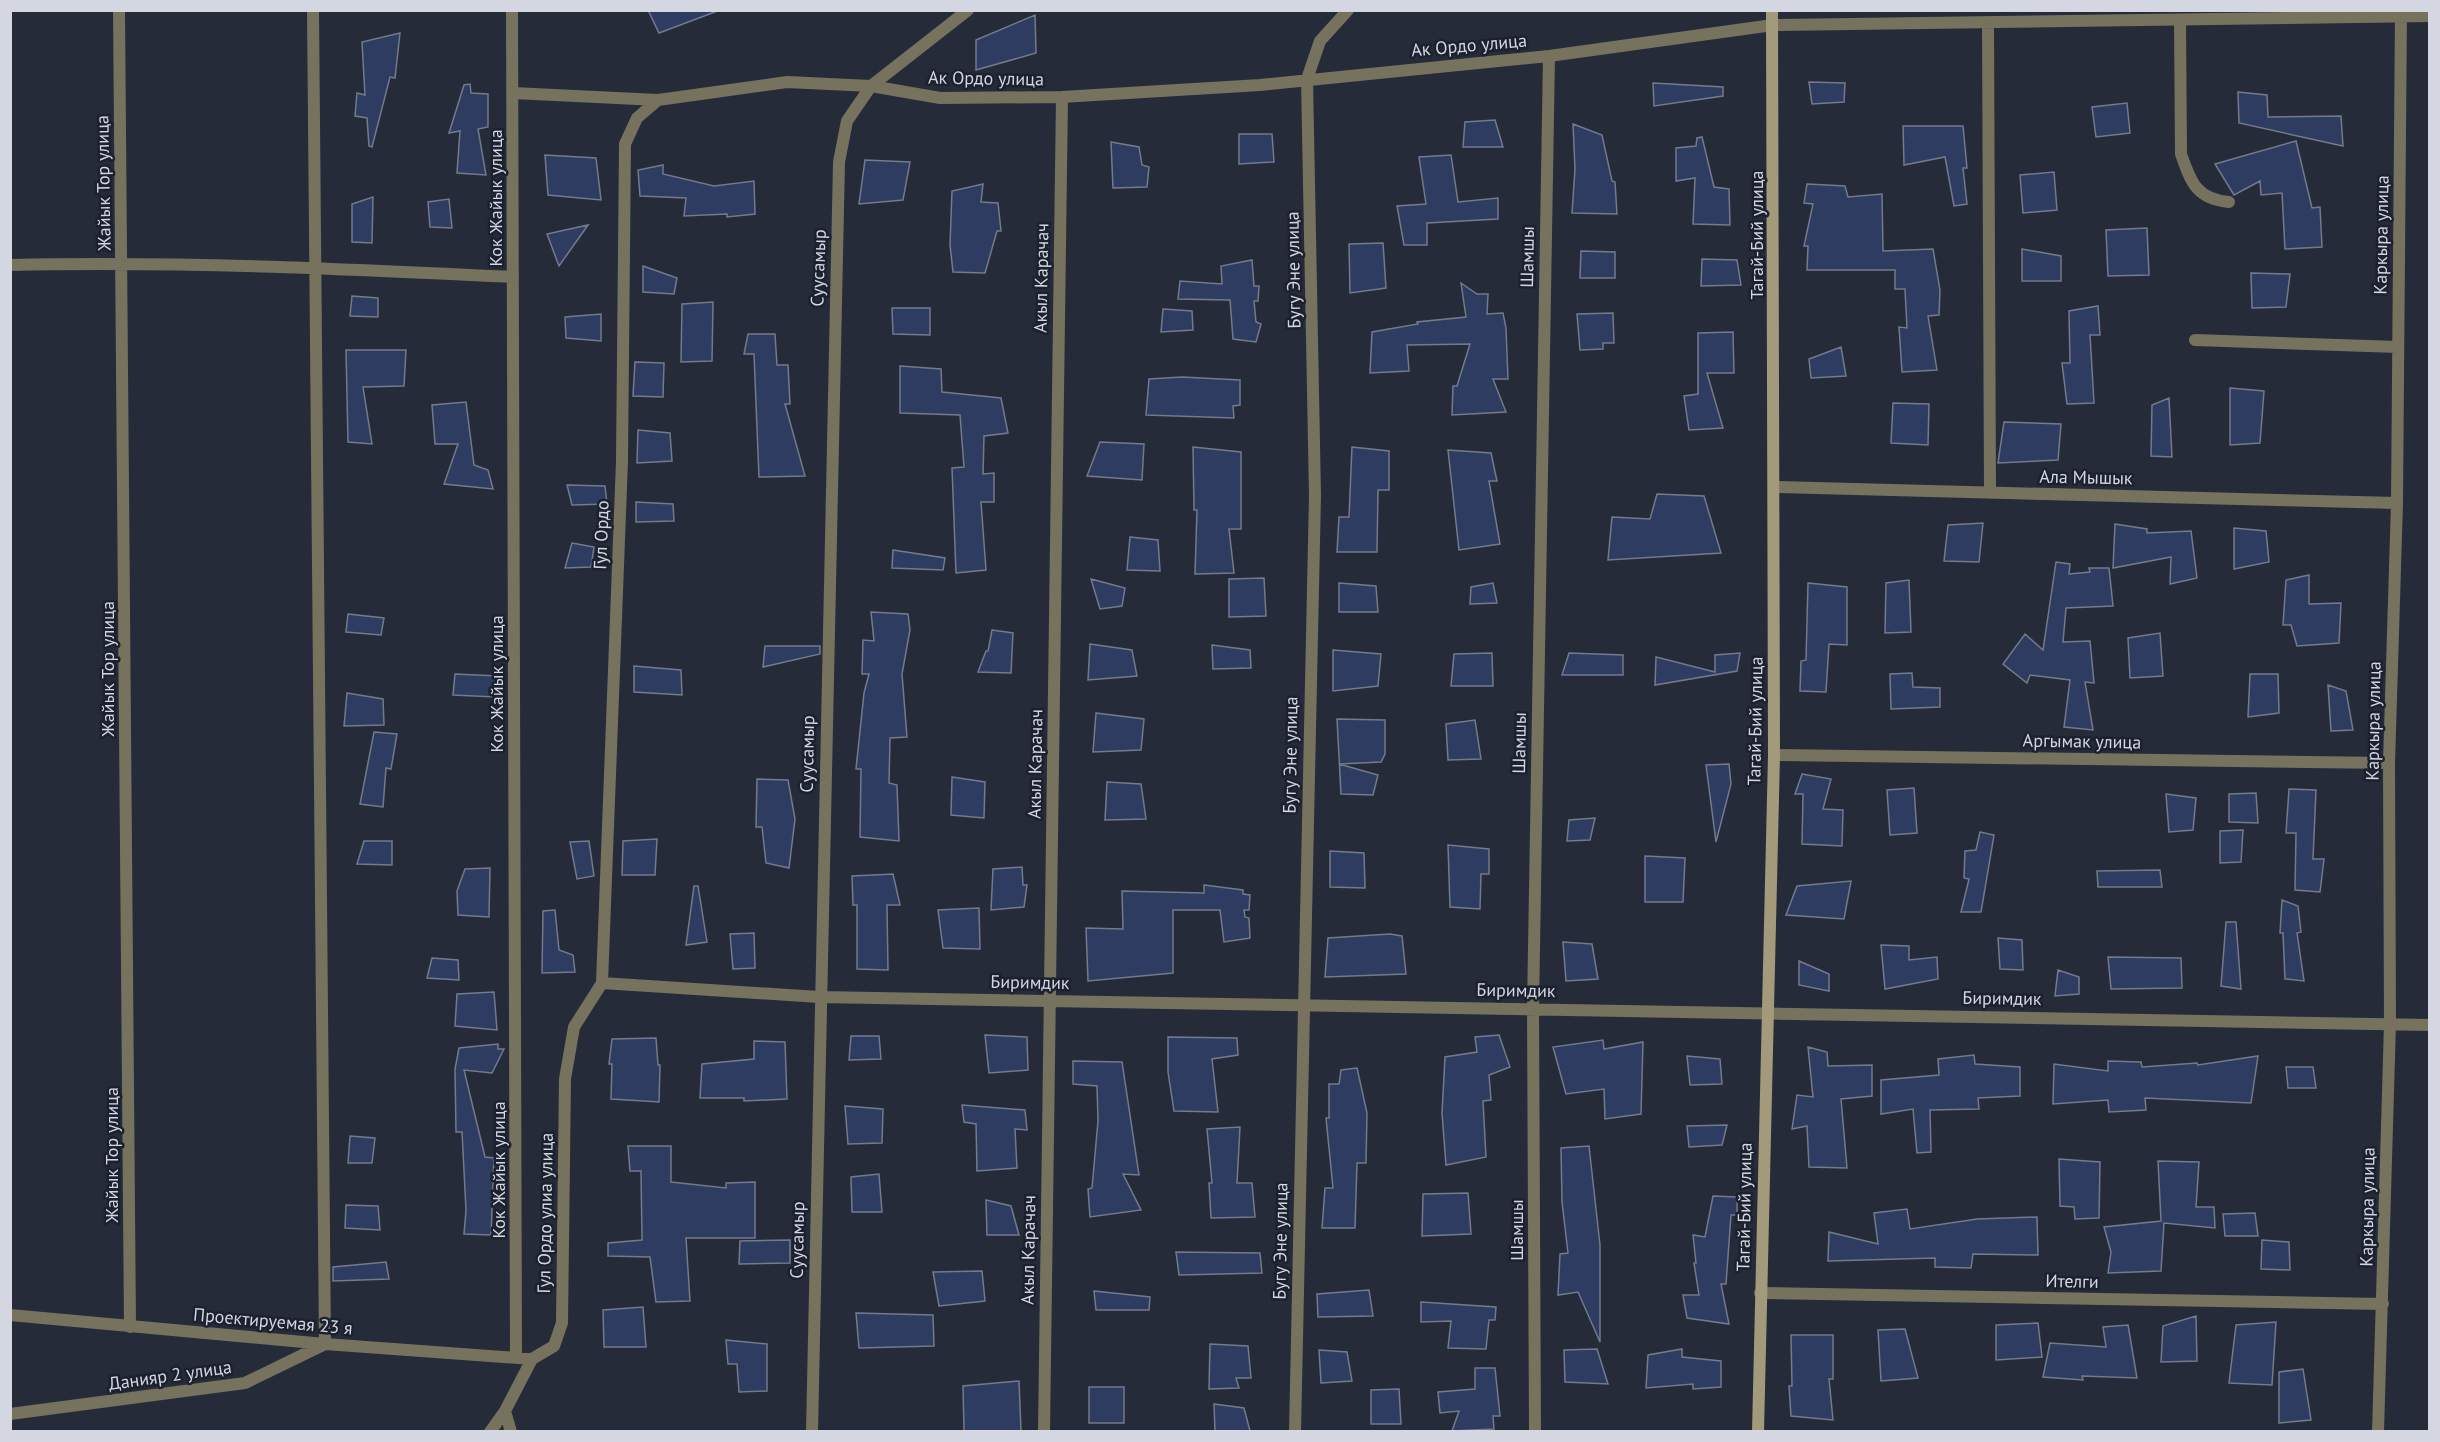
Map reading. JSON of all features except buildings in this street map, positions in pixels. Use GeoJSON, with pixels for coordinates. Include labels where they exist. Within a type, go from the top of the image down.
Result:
{"type":"FeatureCollection","features":[{"type":"Feature","properties":{"kind":"street","name":"Жайык Тор улица"},"geometry":{"type":"LineString","coordinates":[[120,10],[130,1327]]}},
{"type":"Feature","properties":{"kind":"street"},"geometry":{"type":"LineString","coordinates":[[313,10],[325,1344]]}},
{"type":"Feature","properties":{"kind":"street","name":"Кок Жайык улица"},"geometry":{"type":"LineString","coordinates":[[512,10],[516,1358]]}},
{"type":"Feature","properties":{"kind":"street","name":"Суусамыр"},"geometry":{"type":"LineString","coordinates":[[812,1431],[819,997],[839,162],[847,121],[871,87],[968,10]]}},
{"type":"Feature","properties":{"kind":"street","name":"Бугу Эне улица"},"geometry":{"type":"LineString","coordinates":[[1294,1431],[1315,495],[1307,79],[1320,41],[1348,10]]}},
{"type":"Feature","properties":{"kind":"street","name":"Тагай-Бий улица"},"geometry":{"type":"LineString","coordinates":[[1758,1431],[1766,1012],[1774,755],[1772,10]]}},
{"type":"Feature","properties":{"kind":"street","name":"Ак Ордо улица"},"geometry":{"type":"LineString","coordinates":[[513,93],[658,100],[787,82],[871,87],[940,98],[1062,97],[1260,85],[1549,56],[1773,25],[2180,20],[2401,14],[2430,16]]}},
{"type":"Feature","properties":{"kind":"street","name":"Каркыра улица"},"geometry":{"type":"LineString","coordinates":[[2378,1431],[2390,1024],[2389,763],[2397,503],[2401,14]]}},
{"type":"Feature","properties":{"kind":"street"},"geometry":{"type":"LineString","coordinates":[[2180,20],[2181,154],[2188,174],[2200,193],[2210,200],[2229,202]]}},
{"type":"Feature","properties":{"kind":"street"},"geometry":{"type":"LineString","coordinates":[[1988,22],[1990,493]]}},
{"type":"Feature","properties":{"kind":"street","name":"Шамшы"},"geometry":{"type":"LineString","coordinates":[[1534,1431],[1533,1008],[1549,56]]}},
{"type":"Feature","properties":{"kind":"street","name":"Акыл Карачач"},"geometry":{"type":"LineString","coordinates":[[1044,1431],[1062,97]]}},
{"type":"Feature","properties":{"kind":"street","name":"Гул Ордо"},"geometry":{"type":"LineString","coordinates":[[602,984],[622,461],[625,144],[637,118],[658,100]]}},
{"type":"Feature","properties":{"kind":"street"},"geometry":{"type":"LineString","coordinates":[[10,265],[122,262],[316,267],[513,277]]}},
{"type":"Feature","properties":{"kind":"street"},"geometry":{"type":"LineString","coordinates":[[2195,340],[2398,347]]}},
{"type":"Feature","properties":{"kind":"street","name":"Ала Мышык"},"geometry":{"type":"LineString","coordinates":[[1774,487],[2397,503]]}},
{"type":"Feature","properties":{"kind":"street","name":"Аргымак улица"},"geometry":{"type":"LineString","coordinates":[[1774,755],[2389,763]]}},
{"type":"Feature","properties":{"kind":"street","name":"Биримдик"},"geometry":{"type":"LineString","coordinates":[[602,984],[819,997],[2430,1025]]}},
{"type":"Feature","properties":{"kind":"street","name":"Гул Ордо улиа улица"},"geometry":{"type":"LineString","coordinates":[[490,1431],[505,1411],[532,1359],[554,1346],[562,1323],[565,1078],[574,1027],[602,984]]}},
{"type":"Feature","properties":{"kind":"street","name":"Ителги"},"geometry":{"type":"LineString","coordinates":[[1760,1293],[2383,1304]]}},
{"type":"Feature","properties":{"kind":"street","name":"Проектируемая 23 я"},"geometry":{"type":"LineString","coordinates":[[10,1315],[325,1344],[532,1359]]}},
{"type":"Feature","properties":{"kind":"street","name":"Данияр 2 улица"},"geometry":{"type":"LineString","coordinates":[[10,1414],[245,1383],[325,1344]]}},
{"type":"Feature","properties":{"kind":"street"},"geometry":{"type":"LineString","coordinates":[[505,1411],[511,1431]]}}]}
